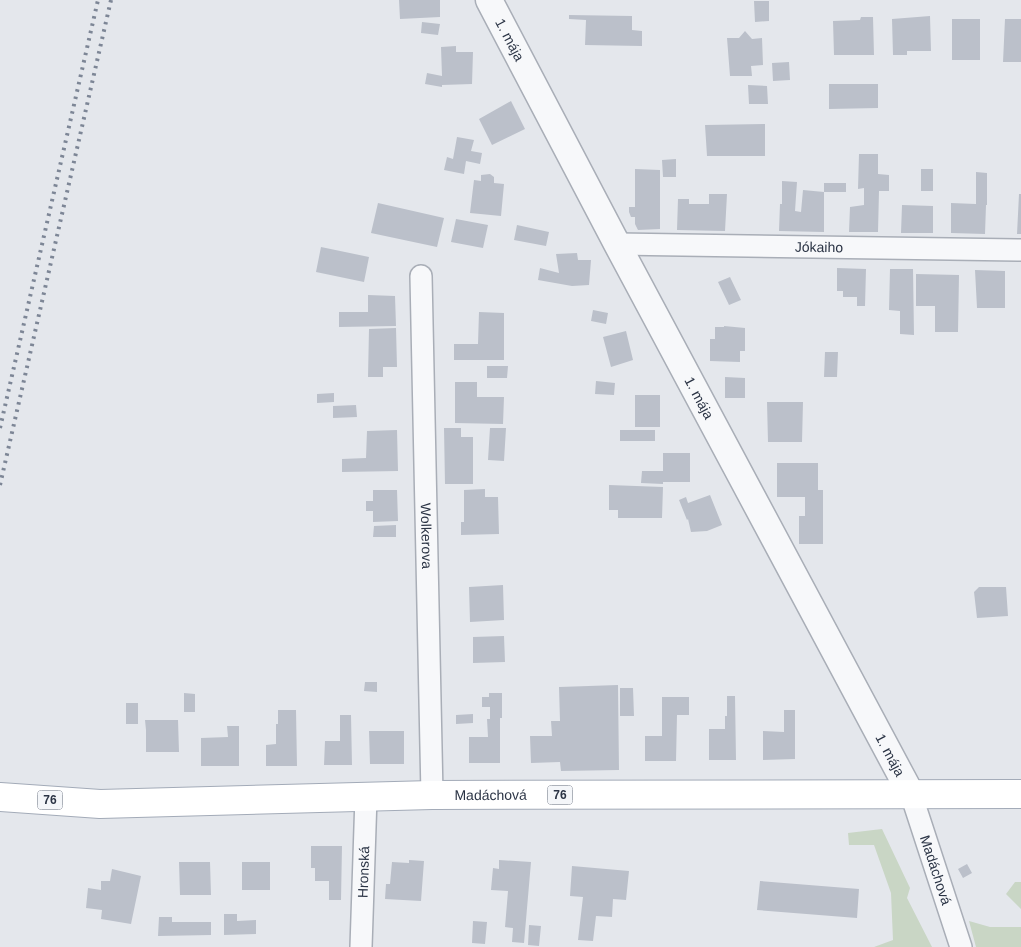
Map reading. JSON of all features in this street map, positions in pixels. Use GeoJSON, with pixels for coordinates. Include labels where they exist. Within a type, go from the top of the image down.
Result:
{"type":"FeatureCollection","features":[{"type":"Feature","properties":{"kind":"main road","name":"Madáchová"},"geometry":{"type":"LineString","coordinates":[[0,797],[100,804],[432,795],[1021,794]]}},
{"type":"Feature","properties":{"kind":"street","name":"1. mája"},"geometry":{"type":"LineString","coordinates":[[489,0],[911,794]]}},
{"type":"Feature","properties":{"kind":"street","name":"Jókaiho"},"geometry":{"type":"LineString","coordinates":[[617,244],[1021,250]]}},
{"type":"Feature","properties":{"kind":"street","name":"Wolkerova"},"geometry":{"type":"LineString","coordinates":[[421,276],[432,795]]}},
{"type":"Feature","properties":{"kind":"street","name":"Madáchová"},"geometry":{"type":"LineString","coordinates":[[911,794],[960,947]]}},
{"type":"Feature","properties":{"kind":"street","name":"Hronská"},"geometry":{"type":"LineString","coordinates":[[361,947],[366,797]]}},
{"type":"Feature","properties":{"kind":"green space"},"geometry":{"type":"Polygon","coordinates":[[[882,829],[910,888],[907,898],[932,947],[874,947],[893,940],[891,893],[874,845],[849,845],[848,833],[882,829]]]}},
{"type":"Feature","properties":{"kind":"green space"},"geometry":{"type":"Polygon","coordinates":[[[1015,882],[1021,882],[1021,909],[1006,894],[1015,882]]]}},
{"type":"Feature","properties":{"kind":"green space"},"geometry":{"type":"Polygon","coordinates":[[[969,921],[990,927],[1021,927],[1021,947],[976,947],[969,921]]]}},
{"type":"Feature","properties":{"kind":"building"},"geometry":{"type":"Polygon","coordinates":[[[399,0],[440,0],[440,17],[400,19],[399,0]]]}},
{"type":"Feature","properties":{"kind":"building"},"geometry":{"type":"Polygon","coordinates":[[[754,1],[769,1],[769,21],[755,22],[754,1]]]}},
{"type":"Feature","properties":{"kind":"building"},"geometry":{"type":"Polygon","coordinates":[[[569,15],[632,16],[632,30],[642,31],[642,46],[585,45],[586,20],[569,19],[569,15]]]}},
{"type":"Feature","properties":{"kind":"building"},"geometry":{"type":"Polygon","coordinates":[[[930,16],[931,51],[907,51],[907,55],[893,55],[892,19],[930,16]]]}},
{"type":"Feature","properties":{"kind":"building"},"geometry":{"type":"Polygon","coordinates":[[[861,17],[873,17],[874,55],[834,55],[833,21],[860,20],[861,17]]]}},
{"type":"Feature","properties":{"kind":"building"},"geometry":{"type":"Polygon","coordinates":[[[952,19],[980,19],[980,60],[952,60],[952,19]]]}},
{"type":"Feature","properties":{"kind":"building"},"geometry":{"type":"Polygon","coordinates":[[[1005,19],[1021,19],[1021,62],[1003,62],[1005,19]]]}},
{"type":"Feature","properties":{"kind":"building"},"geometry":{"type":"Polygon","coordinates":[[[422,22],[440,24],[438,35],[421,33],[422,22]]]}},
{"type":"Feature","properties":{"kind":"building"},"geometry":{"type":"Polygon","coordinates":[[[745,31],[752,39],[762,38],[763,65],[751,66],[752,76],[730,76],[727,38],[739,38],[745,31]]]}},
{"type":"Feature","properties":{"kind":"building"},"geometry":{"type":"Polygon","coordinates":[[[456,46],[456,52],[473,52],[472,84],[442,85],[442,87],[425,84],[427,73],[442,76],[441,47],[456,46]]]}},
{"type":"Feature","properties":{"kind":"building"},"geometry":{"type":"Polygon","coordinates":[[[789,62],[790,80],[773,81],[772,63],[789,62]]]}},
{"type":"Feature","properties":{"kind":"building"},"geometry":{"type":"Polygon","coordinates":[[[829,84],[878,84],[878,108],[829,109],[829,84]]]}},
{"type":"Feature","properties":{"kind":"building"},"geometry":{"type":"Polygon","coordinates":[[[748,85],[767,86],[768,104],[749,104],[748,85]]]}},
{"type":"Feature","properties":{"kind":"building"},"geometry":{"type":"Polygon","coordinates":[[[511,101],[525,129],[492,145],[479,119],[511,101]]]}},
{"type":"Feature","properties":{"kind":"building"},"geometry":{"type":"Polygon","coordinates":[[[765,124],[765,156],[707,156],[705,125],[765,124]]]}},
{"type":"Feature","properties":{"kind":"building"},"geometry":{"type":"Polygon","coordinates":[[[457,137],[474,140],[471,151],[482,153],[480,164],[466,161],[464,174],[444,170],[447,157],[453,159],[457,137]]]}},
{"type":"Feature","properties":{"kind":"building"},"geometry":{"type":"Polygon","coordinates":[[[859,154],[878,154],[878,174],[889,175],[889,191],[879,191],[878,232],[849,232],[850,207],[864,205],[864,188],[858,189],[859,154]]]}},
{"type":"Feature","properties":{"kind":"building"},"geometry":{"type":"Polygon","coordinates":[[[676,159],[676,177],[663,177],[662,160],[676,159]]]}},
{"type":"Feature","properties":{"kind":"building"},"geometry":{"type":"Polygon","coordinates":[[[635,169],[660,170],[660,229],[638,230],[635,224],[635,217],[631,217],[629,207],[635,207],[635,169]]]}},
{"type":"Feature","properties":{"kind":"building"},"geometry":{"type":"Polygon","coordinates":[[[921,169],[933,169],[933,191],[921,191],[921,169]]]}},
{"type":"Feature","properties":{"kind":"building"},"geometry":{"type":"Polygon","coordinates":[[[976,172],[987,173],[985,234],[951,233],[951,203],[976,204],[976,172]]]}},
{"type":"Feature","properties":{"kind":"building"},"geometry":{"type":"Polygon","coordinates":[[[490,174],[494,177],[494,183],[504,184],[501,216],[470,213],[474,180],[481,181],[481,175],[490,174]]]}},
{"type":"Feature","properties":{"kind":"building"},"geometry":{"type":"Polygon","coordinates":[[[782,181],[797,182],[795,211],[801,212],[803,190],[824,192],[824,232],[779,231],[782,181]]]}},
{"type":"Feature","properties":{"kind":"building"},"geometry":{"type":"Polygon","coordinates":[[[824,183],[846,183],[846,192],[824,192],[824,183]]]}},
{"type":"Feature","properties":{"kind":"building"},"geometry":{"type":"Polygon","coordinates":[[[709,194],[727,194],[725,231],[677,230],[678,199],[689,199],[689,204],[709,204],[709,194]]]}},
{"type":"Feature","properties":{"kind":"building"},"geometry":{"type":"Polygon","coordinates":[[[1019,194],[1021,194],[1021,234],[1017,234],[1019,194]]]}},
{"type":"Feature","properties":{"kind":"building"},"geometry":{"type":"Polygon","coordinates":[[[378,203],[444,218],[437,247],[371,233],[378,203]]]}},
{"type":"Feature","properties":{"kind":"building"},"geometry":{"type":"Polygon","coordinates":[[[902,205],[933,206],[933,233],[901,233],[902,205]]]}},
{"type":"Feature","properties":{"kind":"building"},"geometry":{"type":"Polygon","coordinates":[[[456,219],[488,225],[483,248],[451,242],[456,219]]]}},
{"type":"Feature","properties":{"kind":"building"},"geometry":{"type":"Polygon","coordinates":[[[517,225],[549,232],[546,246],[514,240],[517,225]]]}},
{"type":"Feature","properties":{"kind":"building"},"geometry":{"type":"Polygon","coordinates":[[[321,247],[369,257],[364,282],[316,272],[321,247]]]}},
{"type":"Feature","properties":{"kind":"building"},"geometry":{"type":"Polygon","coordinates":[[[577,253],[578,260],[591,260],[589,285],[572,286],[538,280],[540,268],[559,273],[556,254],[577,253]]]}},
{"type":"Feature","properties":{"kind":"building"},"geometry":{"type":"Polygon","coordinates":[[[837,268],[866,269],[865,306],[857,306],[857,297],[843,297],[843,291],[837,291],[837,268]]]}},
{"type":"Feature","properties":{"kind":"building"},"geometry":{"type":"Polygon","coordinates":[[[890,269],[913,269],[914,335],[900,334],[900,311],[889,310],[890,269]]]}},
{"type":"Feature","properties":{"kind":"building"},"geometry":{"type":"Polygon","coordinates":[[[975,270],[1005,271],[1005,308],[977,308],[975,270]]]}},
{"type":"Feature","properties":{"kind":"building"},"geometry":{"type":"Polygon","coordinates":[[[916,274],[959,275],[958,332],[935,332],[935,306],[916,306],[916,274]]]}},
{"type":"Feature","properties":{"kind":"building"},"geometry":{"type":"Polygon","coordinates":[[[730,277],[741,300],[729,305],[718,282],[730,277]]]}},
{"type":"Feature","properties":{"kind":"building"},"geometry":{"type":"Polygon","coordinates":[[[368,295],[395,296],[396,326],[339,327],[339,312],[368,312],[368,295]]]}},
{"type":"Feature","properties":{"kind":"building"},"geometry":{"type":"Polygon","coordinates":[[[593,310],[608,313],[606,324],[591,321],[593,310]]]}},
{"type":"Feature","properties":{"kind":"building"},"geometry":{"type":"Polygon","coordinates":[[[479,312],[504,313],[504,360],[454,360],[454,344],[478,344],[479,312]]]}},
{"type":"Feature","properties":{"kind":"building"},"geometry":{"type":"Polygon","coordinates":[[[715,327],[745,328],[745,351],[740,351],[740,362],[710,361],[710,339],[715,339],[715,327]]]}},
{"type":"Feature","properties":{"kind":"building"},"geometry":{"type":"Polygon","coordinates":[[[396,328],[397,367],[383,367],[383,377],[368,377],[369,329],[396,328]]]}},
{"type":"Feature","properties":{"kind":"building"},"geometry":{"type":"Polygon","coordinates":[[[626,331],[633,360],[611,367],[603,337],[626,331]]]}},
{"type":"Feature","properties":{"kind":"building"},"geometry":{"type":"Polygon","coordinates":[[[825,352],[838,352],[837,377],[824,377],[825,352]]]}},
{"type":"Feature","properties":{"kind":"building"},"geometry":{"type":"Polygon","coordinates":[[[487,366],[508,366],[507,378],[487,378],[487,366]]]}},
{"type":"Feature","properties":{"kind":"building"},"geometry":{"type":"Polygon","coordinates":[[[725,377],[745,378],[745,398],[725,398],[725,377]]]}},
{"type":"Feature","properties":{"kind":"building"},"geometry":{"type":"Polygon","coordinates":[[[596,381],[615,383],[614,395],[595,394],[596,381]]]}},
{"type":"Feature","properties":{"kind":"building"},"geometry":{"type":"Polygon","coordinates":[[[455,382],[477,382],[477,397],[504,397],[503,424],[455,423],[455,382]]]}},
{"type":"Feature","properties":{"kind":"building"},"geometry":{"type":"Polygon","coordinates":[[[334,393],[334,402],[317,403],[317,394],[334,393]]]}},
{"type":"Feature","properties":{"kind":"building"},"geometry":{"type":"Polygon","coordinates":[[[635,395],[660,395],[660,427],[635,427],[635,395]]]}},
{"type":"Feature","properties":{"kind":"building"},"geometry":{"type":"Polygon","coordinates":[[[767,402],[803,402],[802,442],[768,442],[767,402]]]}},
{"type":"Feature","properties":{"kind":"building"},"geometry":{"type":"Polygon","coordinates":[[[356,405],[357,417],[333,418],[333,406],[356,405]]]}},
{"type":"Feature","properties":{"kind":"building"},"geometry":{"type":"Polygon","coordinates":[[[444,428],[461,428],[461,437],[473,437],[473,484],[445,484],[444,428]]]}},
{"type":"Feature","properties":{"kind":"building"},"geometry":{"type":"Polygon","coordinates":[[[490,428],[506,428],[504,461],[488,460],[490,428]]]}},
{"type":"Feature","properties":{"kind":"building"},"geometry":{"type":"Polygon","coordinates":[[[397,430],[398,471],[342,472],[342,459],[366,458],[367,431],[397,430]]]}},
{"type":"Feature","properties":{"kind":"building"},"geometry":{"type":"Polygon","coordinates":[[[620,430],[655,430],[655,441],[620,441],[620,430]]]}},
{"type":"Feature","properties":{"kind":"building"},"geometry":{"type":"Polygon","coordinates":[[[663,453],[690,453],[690,482],[641,483],[642,471],[663,471],[663,453]]]}},
{"type":"Feature","properties":{"kind":"building"},"geometry":{"type":"Polygon","coordinates":[[[777,463],[818,463],[818,490],[823,490],[823,544],[799,544],[799,516],[805,516],[805,497],[777,497],[777,463]]]}},
{"type":"Feature","properties":{"kind":"building"},"geometry":{"type":"Polygon","coordinates":[[[609,485],[663,487],[662,518],[618,518],[618,510],[609,510],[609,485]]]}},
{"type":"Feature","properties":{"kind":"building"},"geometry":{"type":"Polygon","coordinates":[[[485,489],[485,497],[498,497],[499,534],[461,535],[461,522],[464,522],[464,490],[485,489]]]}},
{"type":"Feature","properties":{"kind":"building"},"geometry":{"type":"Polygon","coordinates":[[[373,490],[397,490],[398,521],[373,522],[373,511],[366,511],[366,501],[373,501],[373,490]]]}},
{"type":"Feature","properties":{"kind":"building"},"geometry":{"type":"Polygon","coordinates":[[[710,495],[722,525],[707,531],[691,532],[688,519],[679,500],[686,497],[688,503],[710,495]]]}},
{"type":"Feature","properties":{"kind":"building"},"geometry":{"type":"Polygon","coordinates":[[[396,525],[396,537],[373,537],[374,526],[396,525]]]}},
{"type":"Feature","properties":{"kind":"building"},"geometry":{"type":"Polygon","coordinates":[[[503,585],[504,620],[470,622],[469,587],[503,585]]]}},
{"type":"Feature","properties":{"kind":"building"},"geometry":{"type":"Polygon","coordinates":[[[979,587],[1006,587],[1008,616],[977,618],[974,592],[979,587]]]}},
{"type":"Feature","properties":{"kind":"building"},"geometry":{"type":"Polygon","coordinates":[[[504,636],[505,662],[473,663],[473,637],[504,636]]]}},
{"type":"Feature","properties":{"kind":"building"},"geometry":{"type":"Polygon","coordinates":[[[365,682],[377,682],[377,692],[364,691],[365,682]]]}},
{"type":"Feature","properties":{"kind":"building"},"geometry":{"type":"Polygon","coordinates":[[[618,685],[619,770],[561,771],[560,762],[531,763],[530,736],[552,736],[551,721],[560,721],[559,687],[618,685]]]}},
{"type":"Feature","properties":{"kind":"building"},"geometry":{"type":"Polygon","coordinates":[[[620,688],[633,688],[634,716],[620,716],[620,688]]]}},
{"type":"Feature","properties":{"kind":"building"},"geometry":{"type":"Polygon","coordinates":[[[184,693],[195,694],[195,712],[184,712],[184,693]]]}},
{"type":"Feature","properties":{"kind":"building"},"geometry":{"type":"Polygon","coordinates":[[[489,693],[502,693],[500,763],[469,763],[469,737],[488,737],[487,719],[490,719],[490,707],[482,707],[482,697],[489,697],[489,693]]]}},
{"type":"Feature","properties":{"kind":"building"},"geometry":{"type":"Polygon","coordinates":[[[727,696],[735,696],[736,760],[709,760],[709,729],[725,729],[727,696]]]}},
{"type":"Feature","properties":{"kind":"building"},"geometry":{"type":"Polygon","coordinates":[[[662,697],[689,697],[689,715],[677,715],[676,761],[645,761],[645,736],[662,736],[662,697]]]}},
{"type":"Feature","properties":{"kind":"building"},"geometry":{"type":"Polygon","coordinates":[[[126,703],[138,703],[138,724],[126,724],[126,703]]]}},
{"type":"Feature","properties":{"kind":"building"},"geometry":{"type":"Polygon","coordinates":[[[278,710],[296,710],[297,766],[266,766],[266,745],[276,744],[278,710]]]}},
{"type":"Feature","properties":{"kind":"building"},"geometry":{"type":"Polygon","coordinates":[[[784,710],[795,710],[795,759],[763,760],[763,731],[784,732],[784,710]]]}},
{"type":"Feature","properties":{"kind":"building"},"geometry":{"type":"Polygon","coordinates":[[[473,714],[473,723],[456,724],[456,715],[473,714]]]}},
{"type":"Feature","properties":{"kind":"building"},"geometry":{"type":"Polygon","coordinates":[[[340,715],[351,715],[352,765],[324,765],[325,741],[340,741],[340,715]]]}},
{"type":"Feature","properties":{"kind":"building"},"geometry":{"type":"Polygon","coordinates":[[[145,720],[178,720],[179,752],[146,752],[145,720]]]}},
{"type":"Feature","properties":{"kind":"building"},"geometry":{"type":"Polygon","coordinates":[[[227,726],[239,726],[239,766],[201,766],[201,738],[228,737],[227,726]]]}},
{"type":"Feature","properties":{"kind":"building"},"geometry":{"type":"Polygon","coordinates":[[[369,731],[404,731],[404,764],[370,764],[369,731]]]}},
{"type":"Feature","properties":{"kind":"building"},"geometry":{"type":"Polygon","coordinates":[[[311,846],[342,846],[341,900],[329,900],[329,881],[315,881],[315,868],[311,868],[311,846]]]}},
{"type":"Feature","properties":{"kind":"building"},"geometry":{"type":"Polygon","coordinates":[[[409,860],[424,861],[421,901],[385,899],[386,884],[390,884],[392,862],[409,863],[409,860]]]}},
{"type":"Feature","properties":{"kind":"building"},"geometry":{"type":"Polygon","coordinates":[[[499,860],[531,862],[524,943],[512,942],[513,928],[505,927],[508,891],[491,890],[493,868],[499,869],[499,860]]]}},
{"type":"Feature","properties":{"kind":"building"},"geometry":{"type":"Polygon","coordinates":[[[179,862],[210,862],[211,895],[180,895],[179,862]]]}},
{"type":"Feature","properties":{"kind":"building"},"geometry":{"type":"Polygon","coordinates":[[[242,862],[270,862],[270,890],[242,890],[242,862]]]}},
{"type":"Feature","properties":{"kind":"building"},"geometry":{"type":"Polygon","coordinates":[[[967,864],[972,873],[963,878],[958,869],[967,864]]]}},
{"type":"Feature","properties":{"kind":"building"},"geometry":{"type":"Polygon","coordinates":[[[572,866],[629,871],[626,900],[613,899],[612,917],[596,916],[593,941],[578,940],[583,897],[570,896],[572,866]]]}},
{"type":"Feature","properties":{"kind":"building"},"geometry":{"type":"Polygon","coordinates":[[[112,869],[141,876],[131,924],[101,919],[102,910],[86,908],[88,888],[101,890],[101,881],[110,881],[112,869]]]}},
{"type":"Feature","properties":{"kind":"building"},"geometry":{"type":"Polygon","coordinates":[[[760,881],[859,889],[857,918],[757,910],[760,881]]]}},
{"type":"Feature","properties":{"kind":"building"},"geometry":{"type":"Polygon","coordinates":[[[224,914],[237,914],[237,921],[256,920],[256,934],[224,935],[224,914]]]}},
{"type":"Feature","properties":{"kind":"building"},"geometry":{"type":"Polygon","coordinates":[[[159,917],[172,917],[172,922],[211,922],[211,935],[158,936],[159,917]]]}},
{"type":"Feature","properties":{"kind":"building"},"geometry":{"type":"Polygon","coordinates":[[[473,921],[487,922],[485,944],[472,943],[473,921]]]}},
{"type":"Feature","properties":{"kind":"building"},"geometry":{"type":"Polygon","coordinates":[[[529,925],[541,926],[539,946],[528,945],[529,925]]]}},
{"type":"Feature","properties":{"kind":"railway"},"geometry":{"type":"LineString","coordinates":[[0,428],[98,0]]}},
{"type":"Feature","properties":{"kind":"railway"},"geometry":{"type":"LineString","coordinates":[[0,485],[111,0]]}}]}
